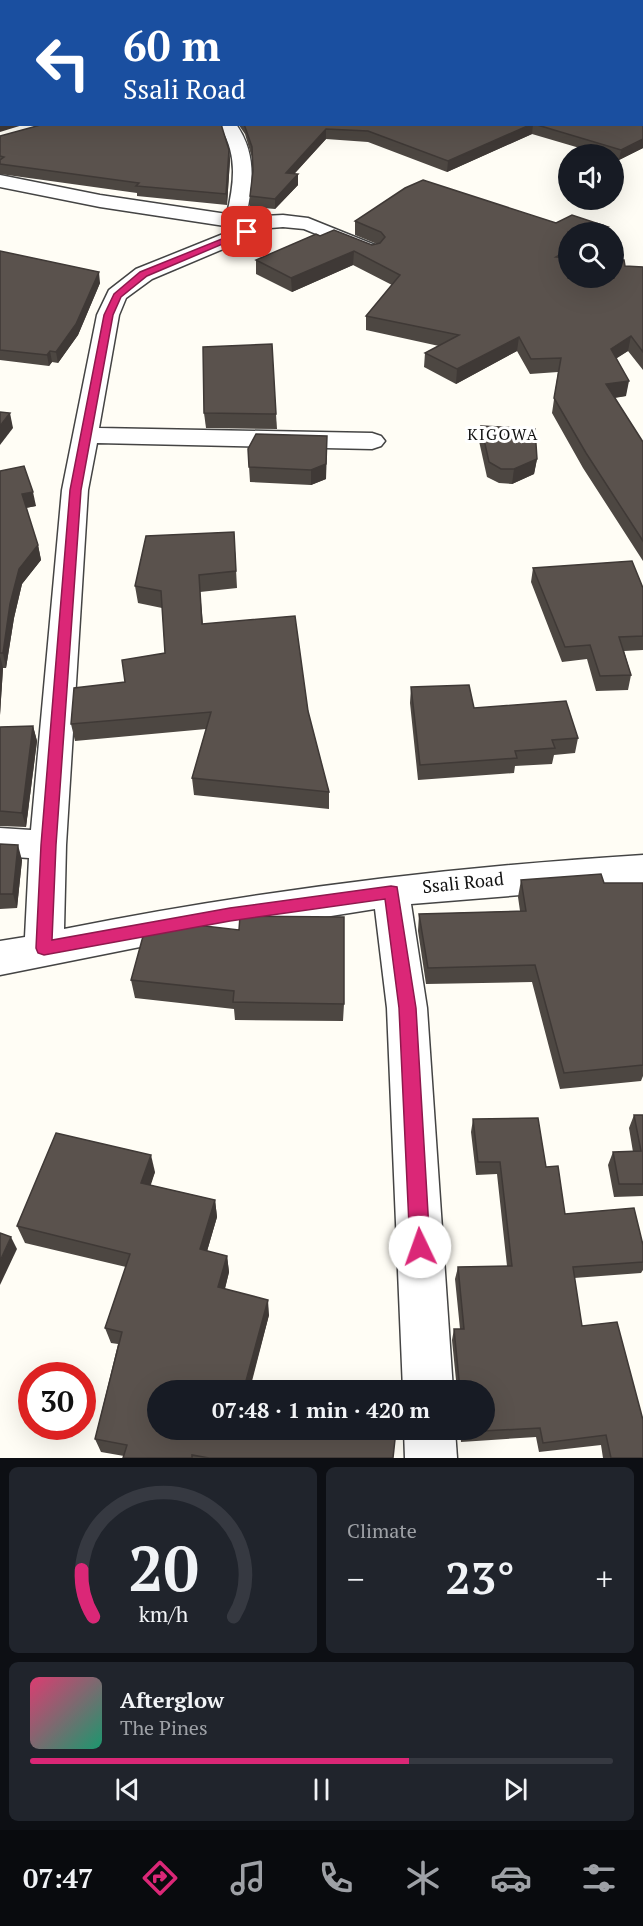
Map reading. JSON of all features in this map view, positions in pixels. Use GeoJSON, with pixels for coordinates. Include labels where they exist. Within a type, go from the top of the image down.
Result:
{"type":"FeatureCollection","features":[{"type":"Feature","properties":{"kind":"street"},"geometry":{"type":"LineString","coordinates":[[44,948],[48,845],[75,490],[108,315],[117,296],[144,274],[247,232],[243,223],[244,158],[238,138],[230,128]]}},
{"type":"Feature","properties":{"kind":"street"},"geometry":{"type":"LineString","coordinates":[[0,181],[100,201],[243,223],[284,221],[308,224],[372,251]]}},
{"type":"Feature","properties":{"kind":"street"},"geometry":{"type":"LineString","coordinates":[[84,435],[372,441]]}},
{"type":"Feature","properties":{"kind":"street"},"geometry":{"type":"LineString","coordinates":[[0,842],[48,845]]}},
{"type":"Feature","properties":{"kind":"street","name":"Ssali Road"},"geometry":{"type":"LineString","coordinates":[[0,958],[230,915],[476,880],[643,870]]}},
{"type":"Feature","properties":{"kind":"street"},"geometry":{"type":"LineString","coordinates":[[391,892],[407,1008],[427,1380]]}},
{"type":"Feature","properties":{"kind":"street"},"geometry":{"type":"LineString","coordinates":[[430,1440],[431,1458]]}},
{"type":"Feature","properties":{"kind":"building"},"geometry":{"type":"Polygon","coordinates":[[[37,126],[222,126],[229,150],[226,194],[136,186],[139,183],[0,164],[0,160],[4,157],[0,156],[0,136],[37,126]]]}},
{"type":"Feature","properties":{"kind":"building"},"geometry":{"type":"Polygon","coordinates":[[[245,126],[527,126],[448,161],[368,131],[326,129],[286,173],[298,174],[275,199],[250,196],[253,171],[252,147],[245,126]]]}},
{"type":"Feature","properties":{"kind":"building"},"geometry":{"type":"Polygon","coordinates":[[[541,126],[643,126],[643,139],[624,148],[624,144],[601,144],[541,126]]]}},
{"type":"Feature","properties":{"kind":"building"},"geometry":{"type":"Polygon","coordinates":[[[423,180],[558,222],[558,256],[556,257],[558,257],[558,288],[624,288],[624,260],[625,266],[643,267],[643,352],[631,336],[611,349],[629,381],[606,384],[643,442],[643,541],[586,453],[554,398],[561,358],[531,359],[519,337],[457,369],[425,353],[459,335],[366,316],[400,275],[354,251],[291,278],[256,260],[316,234],[320,236],[334,230],[372,245],[380,243],[385,237],[381,232],[355,221],[405,188],[423,180]]]}},
{"type":"Feature","properties":{"kind":"building"},"geometry":{"type":"Polygon","coordinates":[[[572,215],[593,222],[558,222],[572,215]]]}},
{"type":"Feature","properties":{"kind":"building"},"geometry":{"type":"Polygon","coordinates":[[[0,251],[99,272],[76,324],[56,352],[50,351],[47,355],[0,350],[0,251]]]}},
{"type":"Feature","properties":{"kind":"building"},"geometry":{"type":"Polygon","coordinates":[[[272,344],[276,414],[204,413],[203,347],[272,344]]]}},
{"type":"Feature","properties":{"kind":"building"},"geometry":{"type":"Polygon","coordinates":[[[0,412],[10,413],[0,426],[0,412]]]}},
{"type":"Feature","properties":{"kind":"building"},"geometry":{"type":"Polygon","coordinates":[[[481,426],[535,429],[537,459],[514,469],[501,469],[489,462],[481,426]]]}},
{"type":"Feature","properties":{"kind":"building"},"geometry":{"type":"Polygon","coordinates":[[[256,434],[327,436],[326,464],[311,470],[249,467],[248,449],[256,434]]]}},
{"type":"Feature","properties":{"kind":"building"},"geometry":{"type":"Polygon","coordinates":[[[24,466],[33,492],[22,494],[38,545],[19,569],[10,604],[3,653],[0,653],[0,471],[24,466]]]}},
{"type":"Feature","properties":{"kind":"building"},"geometry":{"type":"Polygon","coordinates":[[[234,532],[236,571],[199,575],[202,624],[295,616],[308,711],[329,792],[192,778],[211,712],[71,724],[74,688],[125,682],[122,660],[165,653],[161,591],[135,586],[146,536],[234,532]]]}},
{"type":"Feature","properties":{"kind":"building"},"geometry":{"type":"Polygon","coordinates":[[[632,561],[643,588],[643,636],[619,637],[631,675],[600,676],[590,645],[565,647],[533,568],[632,561]]]}},
{"type":"Feature","properties":{"kind":"building"},"geometry":{"type":"Polygon","coordinates":[[[469,685],[474,708],[566,701],[578,738],[552,740],[555,748],[515,751],[517,758],[420,765],[411,687],[469,685]]]}},
{"type":"Feature","properties":{"kind":"building"},"geometry":{"type":"Polygon","coordinates":[[[33,726],[22,813],[0,811],[0,727],[33,726]]]}},
{"type":"Feature","properties":{"kind":"building"},"geometry":{"type":"Polygon","coordinates":[[[0,844],[18,845],[13,894],[0,894],[0,844]]]}},
{"type":"Feature","properties":{"kind":"building"},"geometry":{"type":"Polygon","coordinates":[[[601,874],[604,883],[643,883],[643,1065],[564,1073],[535,965],[428,968],[419,914],[526,911],[521,880],[601,874]]]}},
{"type":"Feature","properties":{"kind":"building"},"geometry":{"type":"Polygon","coordinates":[[[240,916],[344,917],[344,1004],[233,1002],[234,991],[131,980],[145,929],[179,923],[239,930],[240,916]]]}},
{"type":"Feature","properties":{"kind":"building"},"geometry":{"type":"Polygon","coordinates":[[[634,1115],[643,1115],[643,1184],[619,1184],[613,1152],[641,1151],[634,1115]]]}},
{"type":"Feature","properties":{"kind":"building"},"geometry":{"type":"Polygon","coordinates":[[[538,1118],[546,1167],[558,1166],[565,1214],[634,1208],[643,1245],[643,1262],[573,1267],[582,1326],[617,1322],[643,1420],[643,1458],[611,1458],[606,1435],[543,1443],[540,1428],[495,1430],[495,1380],[459,1380],[454,1329],[464,1329],[458,1267],[512,1266],[500,1162],[478,1162],[473,1119],[538,1118]]]}},
{"type":"Feature","properties":{"kind":"building"},"geometry":{"type":"Polygon","coordinates":[[[56,1133],[151,1155],[141,1183],[215,1200],[200,1249],[227,1256],[218,1287],[268,1300],[246,1380],[147,1380],[147,1440],[395,1440],[393,1458],[209,1458],[192,1455],[192,1458],[123,1458],[127,1445],[96,1439],[96,1435],[122,1332],[105,1328],[130,1254],[17,1226],[56,1133]]]}},
{"type":"Feature","properties":{"kind":"building"},"geometry":{"type":"Polygon","coordinates":[[[0,1233],[11,1237],[0,1261],[0,1233]]]}},
{"type":"Feature","properties":{"kind":"district","name":"KIGOWA"},"geometry":{"type":"Point","coordinates":[503,434]}},
{"type":"Feature","properties":{"kind":"route"},"geometry":{"type":"LineString","coordinates":[[247,232],[144,274],[124,288],[111,306],[108,315],[75,490],[69,596],[48,845],[44,948],[230,915],[391,892],[407,1008],[420,1247]]}}]}
